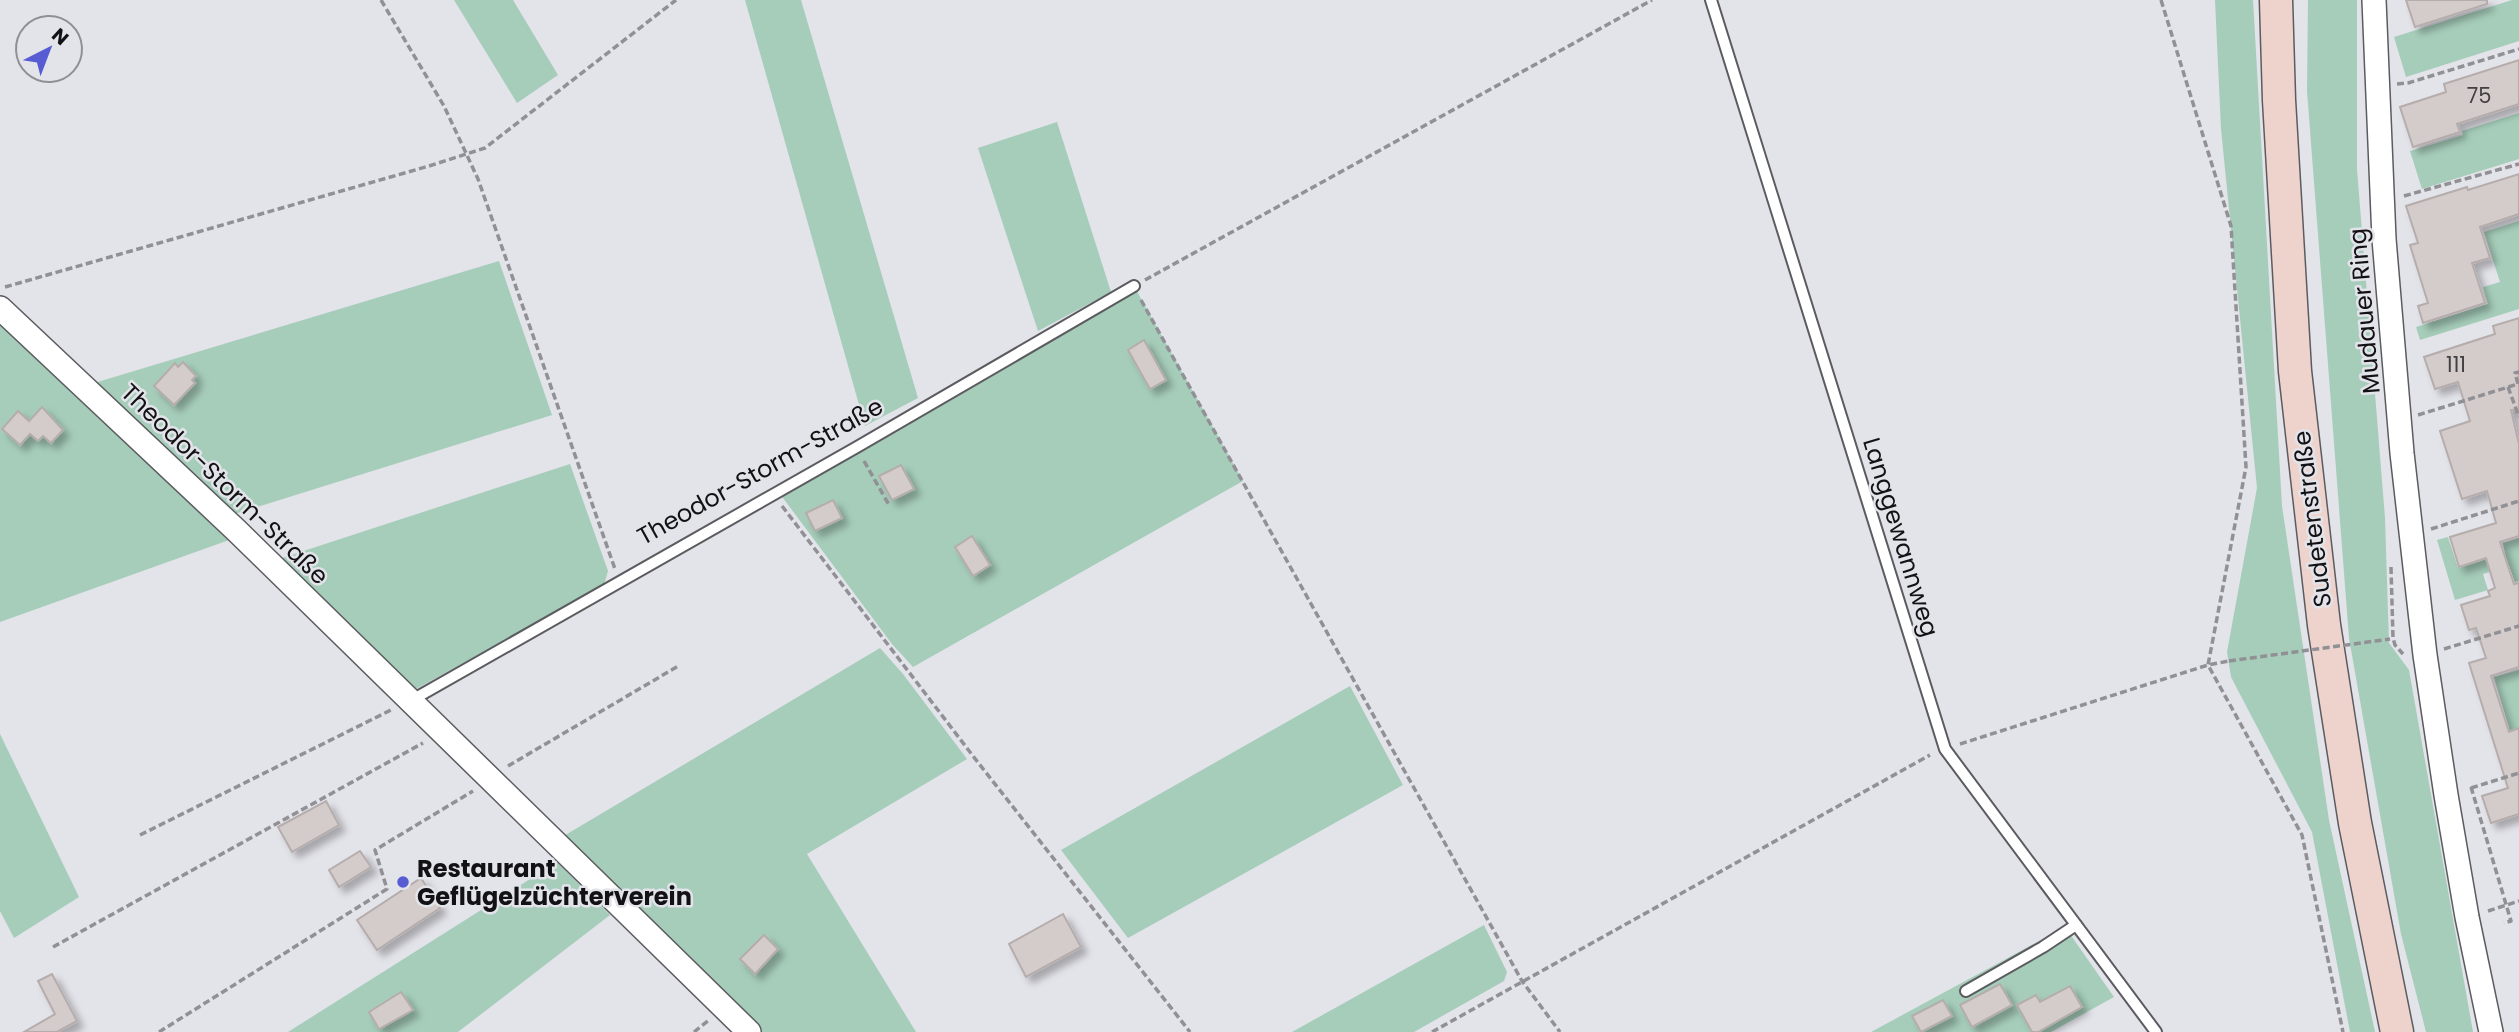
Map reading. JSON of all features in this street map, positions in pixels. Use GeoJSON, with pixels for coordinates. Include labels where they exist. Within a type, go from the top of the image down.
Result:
{"type":"FeatureCollection","features":[{"type":"Feature","properties":{"kind":"main road","name":"Sudetenstraße"},"geometry":{"type":"LineString","coordinates":[[2276,0],[2278,100],[2295,371],[2324,625],[2354,823],[2397,1032]]}},
{"type":"Feature","properties":{"kind":"street","name":"Mudauer Ring"},"geometry":{"type":"LineString","coordinates":[[2374,0],[2387,297],[2425,655],[2467,917],[2491,1032]]}},
{"type":"Feature","properties":{"kind":"street","name":"Theodor-Storm-Straße"},"geometry":{"type":"LineString","coordinates":[[0,308],[145,443],[412,700],[749,1032]]}},
{"type":"Feature","properties":{"kind":"lane","name":"Langgewannweg"},"geometry":{"type":"LineString","coordinates":[[1711,0],[1945,748],[2156,1032]]}},
{"type":"Feature","properties":{"kind":"lane","name":"Theodor-Storm-Straße"},"geometry":{"type":"LineString","coordinates":[[412,700],[1134,286]]}},
{"type":"Feature","properties":{"kind":"lane"},"geometry":{"type":"LineString","coordinates":[[1966,991],[2076,925]]}},
{"type":"Feature","properties":{"kind":"path"},"geometry":{"type":"LineString","coordinates":[[381,0],[444,106],[482,192],[619,581]]}},
{"type":"Feature","properties":{"kind":"path"},"geometry":{"type":"LineString","coordinates":[[0,289],[485,148],[676,0]]}},
{"type":"Feature","properties":{"kind":"path"},"geometry":{"type":"LineString","coordinates":[[1560,1032],[1522,981],[1134,286],[1652,0]]}},
{"type":"Feature","properties":{"kind":"path"},"geometry":{"type":"LineString","coordinates":[[2161,0],[2231,226],[2246,467],[2208,665],[2302,835],[2343,1032]]}},
{"type":"Feature","properties":{"kind":"path"},"geometry":{"type":"LineString","coordinates":[[2377,85],[2408,83],[2519,49]]}},
{"type":"Feature","properties":{"kind":"path","name":"Mudauer Ring"},"geometry":{"type":"LineString","coordinates":[[2381,198],[2413,196],[2519,163]]}},
{"type":"Feature","properties":{"kind":"path"},"geometry":{"type":"LineString","coordinates":[[2519,372],[2515,373],[2518,384],[2508,387],[2519,417]]}},
{"type":"Feature","properties":{"kind":"path","name":"Mudauer Ring"},"geometry":{"type":"LineString","coordinates":[[2399,421],[2508,387]]}},
{"type":"Feature","properties":{"kind":"path"},"geometry":{"type":"LineString","coordinates":[[857,447],[889,505]]}},
{"type":"Feature","properties":{"kind":"path"},"geometry":{"type":"LineString","coordinates":[[772,493],[973,756],[1190,1032]]}},
{"type":"Feature","properties":{"kind":"path"},"geometry":{"type":"LineString","coordinates":[[2412,535],[2519,502]]}},
{"type":"Feature","properties":{"kind":"path"},"geometry":{"type":"LineString","coordinates":[[2425,655],[2519,626]]}},
{"type":"Feature","properties":{"kind":"path"},"geometry":{"type":"LineString","coordinates":[[1432,1032],[1904,768],[1945,748],[2208,665],[2393,638],[2395,645]]}},
{"type":"Feature","properties":{"kind":"path"},"geometry":{"type":"LineString","coordinates":[[159,1032],[387,889],[375,850],[497,772],[680,665]]}},
{"type":"Feature","properties":{"kind":"path"},"geometry":{"type":"LineString","coordinates":[[139,835],[412,700]]}},
{"type":"Feature","properties":{"kind":"path"},"geometry":{"type":"LineString","coordinates":[[52,947],[444,732]]}},
{"type":"Feature","properties":{"kind":"path"},"geometry":{"type":"LineString","coordinates":[[2446,795],[2519,773]]}},
{"type":"Feature","properties":{"kind":"path"},"geometry":{"type":"LineString","coordinates":[[2472,788],[2511,921],[2504,923]]}},
{"type":"Feature","properties":{"kind":"path"},"geometry":{"type":"LineString","coordinates":[[2467,917],[2519,901]]}},
{"type":"Feature","properties":{"kind":"green space"},"geometry":{"type":"Polygon","coordinates":[[[454,0],[513,0],[558,75],[517,103],[454,0]]]}},
{"type":"Feature","properties":{"kind":"green space"},"geometry":{"type":"Polygon","coordinates":[[[745,0],[801,0],[918,398],[865,426],[745,0]]]}},
{"type":"Feature","properties":{"kind":"green space"},"geometry":{"type":"Polygon","coordinates":[[[2215,0],[2253,0],[2282,506],[2329,820],[2375,1032],[2350,1032],[2312,832],[2231,677],[2227,652],[2257,488],[2221,129],[2215,0]]]}},
{"type":"Feature","properties":{"kind":"green space"},"geometry":{"type":"Polygon","coordinates":[[[2308,0],[2357,0],[2357,169],[2385,518],[2389,643],[2409,670],[2473,1032],[2426,1032],[2401,934],[2349,638],[2307,91],[2308,0]]]}},
{"type":"Feature","properties":{"kind":"green space"},"geometry":{"type":"Polygon","coordinates":[[[2519,0],[2519,41],[2406,77],[2394,37],[2519,0]]]}},
{"type":"Feature","properties":{"kind":"green space"},"geometry":{"type":"Polygon","coordinates":[[[2519,113],[2519,159],[2422,189],[2410,151],[2463,135],[2462,131],[2519,113]]]}},
{"type":"Feature","properties":{"kind":"green space"},"geometry":{"type":"Polygon","coordinates":[[[1057,122],[1111,292],[1038,331],[978,148],[1057,122]]]}},
{"type":"Feature","properties":{"kind":"green space"},"geometry":{"type":"Polygon","coordinates":[[[2519,221],[2519,309],[2420,340],[2416,327],[2488,304],[2483,287],[2500,282],[2484,232],[2519,221]]]}},
{"type":"Feature","properties":{"kind":"green space"},"geometry":{"type":"Polygon","coordinates":[[[499,261],[552,415],[228,516],[91,384],[499,261]]]}},
{"type":"Feature","properties":{"kind":"green space"},"geometry":{"type":"Polygon","coordinates":[[[1134,286],[1243,481],[913,667],[892,644],[780,494],[1134,286]]]}},
{"type":"Feature","properties":{"kind":"green space"},"geometry":{"type":"Polygon","coordinates":[[[0,317],[232,539],[0,622],[0,317]]]}},
{"type":"Feature","properties":{"kind":"green space"},"geometry":{"type":"Polygon","coordinates":[[[570,464],[608,571],[604,585],[416,689],[406,687],[276,560],[570,464]]]}},
{"type":"Feature","properties":{"kind":"green space"},"geometry":{"type":"Polygon","coordinates":[[[2448,537],[2458,568],[2505,553],[2503,543],[2519,538],[2519,581],[2515,582],[2509,566],[2483,574],[2488,590],[2455,600],[2437,540],[2448,537]]]}},
{"type":"Feature","properties":{"kind":"green space"},"geometry":{"type":"Polygon","coordinates":[[[880,648],[967,759],[807,854],[916,1032],[760,1032],[562,837],[880,648]]]}},
{"type":"Feature","properties":{"kind":"green space"},"geometry":{"type":"Polygon","coordinates":[[[2519,670],[2519,728],[2510,731],[2494,677],[2519,670]]]}},
{"type":"Feature","properties":{"kind":"green space"},"geometry":{"type":"Polygon","coordinates":[[[1350,686],[1403,785],[1128,938],[1061,850],[1350,686]]]}},
{"type":"Feature","properties":{"kind":"green space"},"geometry":{"type":"Polygon","coordinates":[[[0,734],[79,897],[14,938],[0,911],[0,734]]]}},
{"type":"Feature","properties":{"kind":"green space"},"geometry":{"type":"Polygon","coordinates":[[[557,862],[610,915],[458,1032],[288,1032],[557,862]]]}},
{"type":"Feature","properties":{"kind":"green space"},"geometry":{"type":"Polygon","coordinates":[[[1484,925],[1507,972],[1504,981],[1414,1032],[1292,1032],[1484,925]]]}},
{"type":"Feature","properties":{"kind":"green space"},"geometry":{"type":"Polygon","coordinates":[[[2065,927],[2114,997],[2051,1032],[1871,1032],[2065,927]]]}},
{"type":"Feature","properties":{"kind":"building"},"geometry":{"type":"Polygon","coordinates":[[[2406,0],[2487,0],[2487,4],[2415,27],[2406,0]]]}},
{"type":"Feature","properties":{"kind":"building"},"geometry":{"type":"Polygon","coordinates":[[[2519,60],[2519,104],[2457,124],[2460,132],[2413,147],[2400,107],[2446,92],[2444,84],[2519,60]]]}},
{"type":"Feature","properties":{"kind":"building"},"geometry":{"type":"Polygon","coordinates":[[[2519,174],[2519,214],[2480,227],[2490,258],[2472,263],[2485,303],[2423,323],[2418,306],[2428,303],[2410,245],[2418,243],[2406,206],[2519,174]]]}},
{"type":"Feature","properties":{"kind":"building"},"geometry":{"type":"Polygon","coordinates":[[[2519,318],[2519,409],[2511,410],[2519,444],[2519,536],[2500,542],[2514,584],[2519,583],[2519,667],[2491,676],[2509,732],[2519,728],[2519,814],[2491,823],[2482,796],[2508,788],[2469,663],[2486,658],[2476,628],[2469,630],[2461,605],[2490,596],[2488,591],[2495,588],[2486,558],[2459,567],[2450,537],[2496,523],[2487,491],[2462,499],[2440,431],[2470,421],[2458,382],[2435,389],[2424,357],[2495,334],[2493,326],[2519,318]]]}},
{"type":"Feature","properties":{"kind":"building"},"geometry":{"type":"Polygon","coordinates":[[[1144,340],[1166,380],[1150,389],[1128,350],[1144,340]]]}},
{"type":"Feature","properties":{"kind":"building"},"geometry":{"type":"Polygon","coordinates":[[[183,362],[196,376],[192,380],[195,383],[174,405],[154,386],[175,363],[178,367],[183,362]]]}},
{"type":"Feature","properties":{"kind":"building"},"geometry":{"type":"Polygon","coordinates":[[[42,407],[63,430],[51,443],[43,436],[38,441],[30,434],[20,445],[2,429],[18,411],[29,421],[42,407]]]}},
{"type":"Feature","properties":{"kind":"building"},"geometry":{"type":"Polygon","coordinates":[[[901,465],[914,489],[892,500],[879,476],[901,465]]]}},
{"type":"Feature","properties":{"kind":"building"},"geometry":{"type":"Polygon","coordinates":[[[833,500],[842,518],[815,531],[806,513],[833,500]]]}},
{"type":"Feature","properties":{"kind":"building"},"geometry":{"type":"Polygon","coordinates":[[[972,536],[990,565],[973,576],[955,547],[972,536]]]}},
{"type":"Feature","properties":{"kind":"building"},"geometry":{"type":"Polygon","coordinates":[[[326,801],[339,825],[292,852],[278,827],[326,801]]]}},
{"type":"Feature","properties":{"kind":"building"},"geometry":{"type":"Polygon","coordinates":[[[360,851],[371,867],[339,887],[329,870],[360,851]]]}},
{"type":"Feature","properties":{"kind":"building"},"geometry":{"type":"Polygon","coordinates":[[[421,878],[440,908],[377,950],[357,920],[421,878]]]}},
{"type":"Feature","properties":{"kind":"building"},"geometry":{"type":"Polygon","coordinates":[[[1063,914],[1081,947],[1026,977],[1009,944],[1063,914]]]}},
{"type":"Feature","properties":{"kind":"building"},"geometry":{"type":"Polygon","coordinates":[[[764,935],[778,949],[755,974],[740,959],[764,935]]]}},
{"type":"Feature","properties":{"kind":"building"},"geometry":{"type":"Polygon","coordinates":[[[52,974],[77,1021],[57,1032],[24,1032],[55,1014],[38,981],[52,974]]]}},
{"type":"Feature","properties":{"kind":"building"},"geometry":{"type":"Polygon","coordinates":[[[2000,984],[2012,1005],[1972,1027],[1960,1005],[2000,984]]]}},
{"type":"Feature","properties":{"kind":"building"},"geometry":{"type":"Polygon","coordinates":[[[2070,986],[2082,1007],[2038,1032],[2032,1032],[2017,1005],[2036,995],[2040,1002],[2070,986]]]}},
{"type":"Feature","properties":{"kind":"building"},"geometry":{"type":"Polygon","coordinates":[[[401,992],[413,1010],[379,1029],[369,1012],[401,992]]]}},
{"type":"Feature","properties":{"kind":"building"},"geometry":{"type":"Polygon","coordinates":[[[1943,1000],[1952,1016],[1921,1032],[1912,1016],[1943,1000]]]}},
{"type":"Feature","properties":{"kind":"place","name":"Restaurant Geflügelzüchterverein"},"geometry":{"type":"Point","coordinates":[403,882]}}]}
